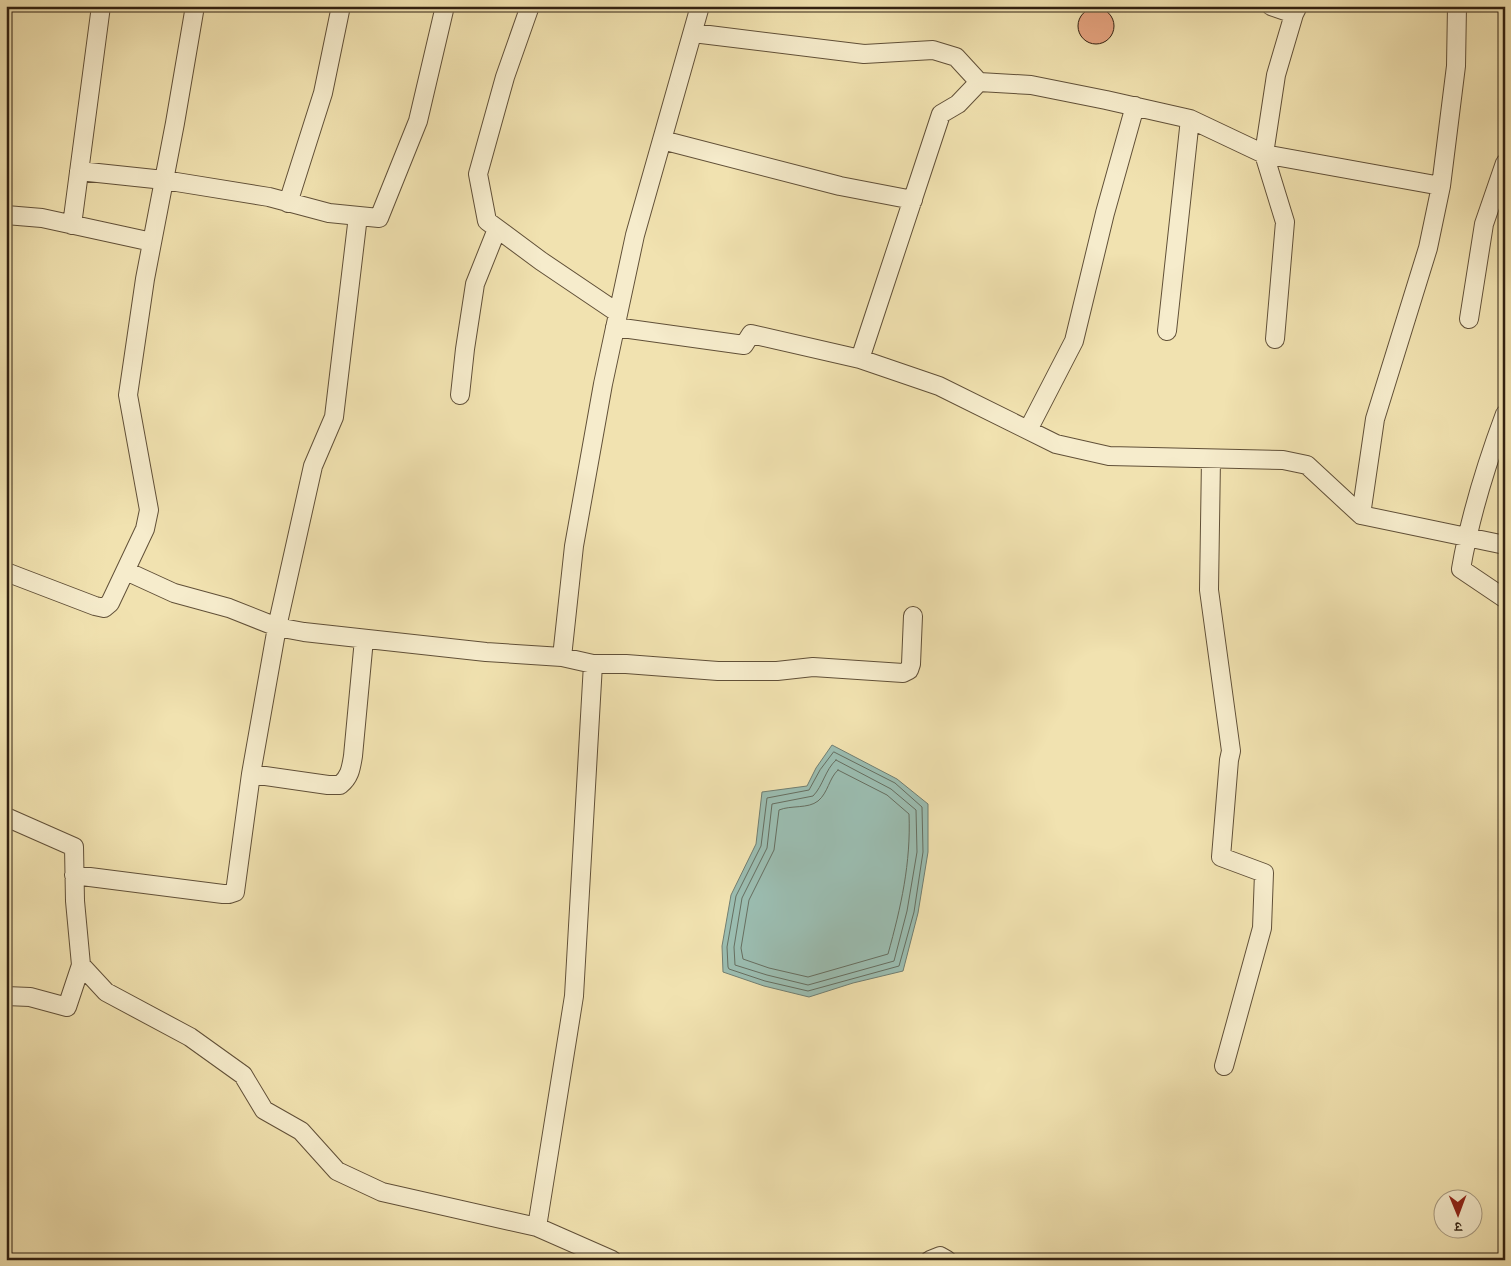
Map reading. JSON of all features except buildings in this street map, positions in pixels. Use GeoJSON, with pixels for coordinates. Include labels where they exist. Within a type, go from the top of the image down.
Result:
{"type":"FeatureCollection","features":[{"type":"Feature","properties":{"kind":"street"},"geometry":{"type":"LineString","coordinates":[[72,225],[102,6]]}},
{"type":"Feature","properties":{"kind":"street"},"geometry":{"type":"LineString","coordinates":[[6,572],[104,608],[110,603],[145,528],[149,510],[128,396],[145,279],[196,6]]}},
{"type":"Feature","properties":{"kind":"street"},"geometry":{"type":"LineString","coordinates":[[288,202],[323,93],[341,6]]}},
{"type":"Feature","properties":{"kind":"street"},"geometry":{"type":"LineString","coordinates":[[79,171],[164,180],[269,197],[329,213],[379,218],[418,121],[445,6]]}},
{"type":"Feature","properties":{"kind":"street"},"geometry":{"type":"LineString","coordinates":[[530,6],[504,77],[478,174],[487,221],[617,320],[744,345],[751,334],[860,359],[939,386],[1056,444],[1109,456],[1283,460],[1308,465],[1361,515],[1505,545]]}},
{"type":"Feature","properties":{"kind":"street"},"geometry":{"type":"LineString","coordinates":[[562,657],[574,546],[602,384],[635,236],[700,6]]}},
{"type":"Feature","properties":{"kind":"street"},"geometry":{"type":"LineString","coordinates":[[1271,6],[1296,10],[1276,75],[1264,154],[1285,222],[1275,339]]}},
{"type":"Feature","properties":{"kind":"street"},"geometry":{"type":"LineString","coordinates":[[1361,515],[1374,419],[1428,248],[1441,186],[1456,66],[1456,6]]}},
{"type":"Feature","properties":{"kind":"street"},"geometry":{"type":"LineString","coordinates":[[693,33],[864,54],[933,50],[956,57],[979,82],[1031,84],[1135,106],[1190,119],[1264,154],[1441,186]]}},
{"type":"Feature","properties":{"kind":"street"},"geometry":{"type":"LineString","coordinates":[[860,359],[941,114],[958,104],[979,82]]}},
{"type":"Feature","properties":{"kind":"street"},"geometry":{"type":"LineString","coordinates":[[1028,430],[1074,341],[1105,213],[1135,106]]}},
{"type":"Feature","properties":{"kind":"street"},"geometry":{"type":"LineString","coordinates":[[1167,331],[1190,119]]}},
{"type":"Feature","properties":{"kind":"street"},"geometry":{"type":"LineString","coordinates":[[662,140],[840,186],[913,200]]}},
{"type":"Feature","properties":{"kind":"street"},"geometry":{"type":"LineString","coordinates":[[1469,319],[1484,224],[1505,163]]}},
{"type":"Feature","properties":{"kind":"street"},"geometry":{"type":"LineString","coordinates":[[6,215],[42,218],[152,242]]}},
{"type":"Feature","properties":{"kind":"street"},"geometry":{"type":"LineString","coordinates":[[74,875],[222,894],[235,892],[251,774],[278,627],[312,466],[334,417],[358,216]]}},
{"type":"Feature","properties":{"kind":"street"},"geometry":{"type":"LineString","coordinates":[[460,395],[475,284],[497,229]]}},
{"type":"Feature","properties":{"kind":"street"},"geometry":{"type":"LineString","coordinates":[[1504,598],[1461,570],[1466,538],[1485,468],[1505,414]]}},
{"type":"Feature","properties":{"kind":"street"},"geometry":{"type":"LineString","coordinates":[[1211,459],[1209,590],[1231,751],[1221,857],[1264,873],[1262,928],[1224,1066]]}},
{"type":"Feature","properties":{"kind":"street"},"geometry":{"type":"LineString","coordinates":[[126,571],[174,593],[229,608],[278,627],[320,635],[364,640],[486,652],[562,657],[593,664],[626,664],[744,672],[812,667],[902,673],[909,670],[912,664],[912,616]]}},
{"type":"Feature","properties":{"kind":"street"},"geometry":{"type":"LineString","coordinates":[[251,774],[328,785],[340,785],[347,779],[351,770],[353,756],[364,640]]}},
{"type":"Feature","properties":{"kind":"street"},"geometry":{"type":"LineString","coordinates":[[537,1227],[574,996],[593,664]]}},
{"type":"Feature","properties":{"kind":"street"},"geometry":{"type":"LineString","coordinates":[[6,817],[74,847],[75,901],[81,965],[67,1007],[30,997],[6,996]]}},
{"type":"Feature","properties":{"kind":"street"},"geometry":{"type":"LineString","coordinates":[[81,965],[106,992],[190,1037],[243,1075],[264,1110],[301,1131],[337,1171],[382,1192],[537,1227],[612,1260]]}},
{"type":"Feature","properties":{"kind":"street"},"geometry":{"type":"LineString","coordinates":[[930,1260],[940,1256],[947,1260]]}},
{"type":"Feature","properties":{"kind":"water"},"geometry":{"type":"Polygon","coordinates":[[[832,745],[897,779],[928,804],[928,852],[918,913],[903,971],[853,983],[809,997],[764,986],[723,972],[722,946],[731,895],[756,844],[762,792],[807,786],[816,768],[832,745]]]}}]}
